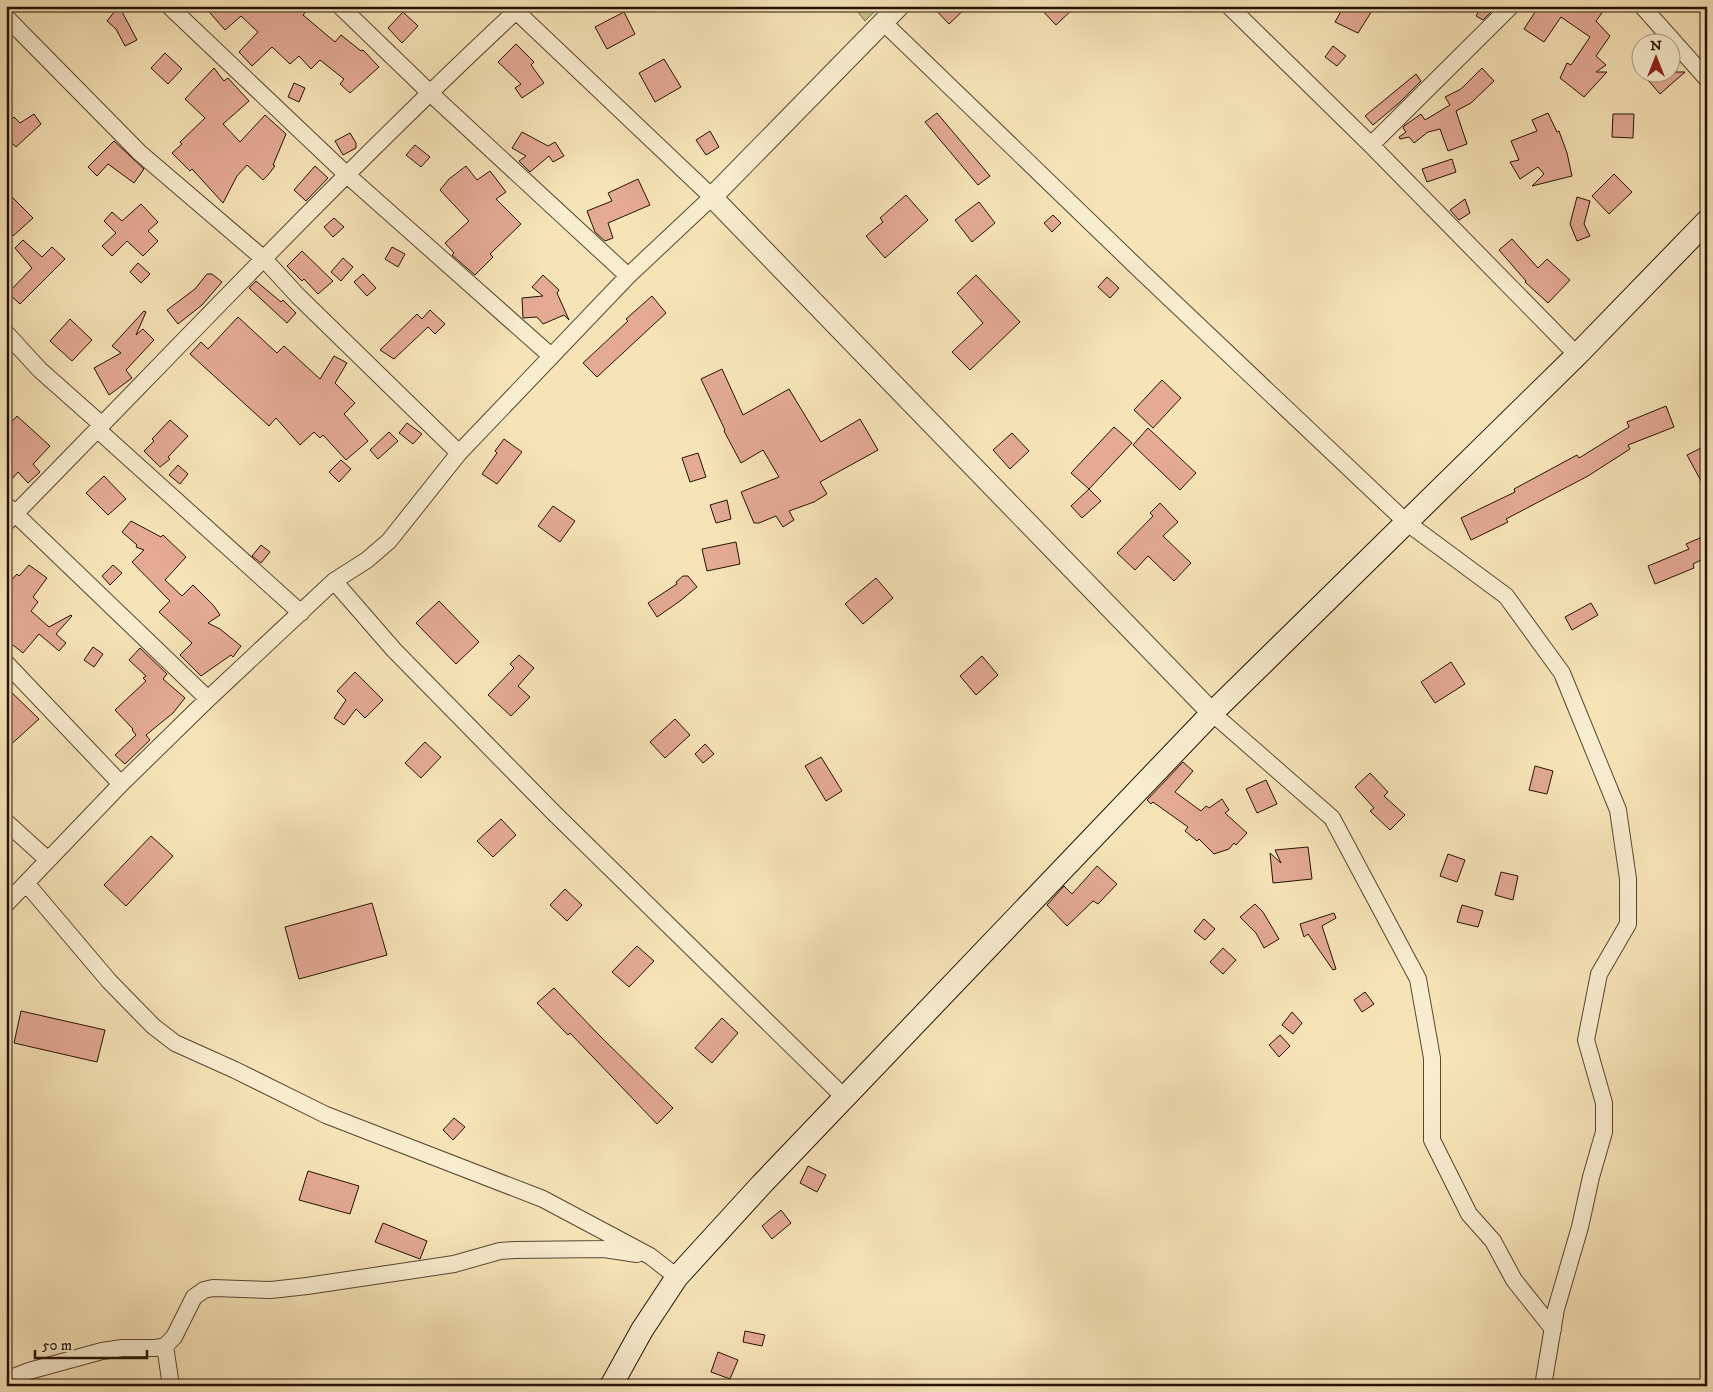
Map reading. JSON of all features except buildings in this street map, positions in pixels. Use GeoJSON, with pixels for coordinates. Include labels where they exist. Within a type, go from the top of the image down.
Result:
{"type":"FeatureCollection","features":[{"type":"Feature","properties":{"kind":"main road"},"geometry":{"type":"LineString","coordinates":[[611,1386],[642,1330],[677,1277],[761,1184],[846,1098],[1212,714],[1577,355],[1707,221]]}},
{"type":"Feature","properties":{"kind":"street"},"geometry":{"type":"LineString","coordinates":[[169,6],[346,174],[551,356]]}},
{"type":"Feature","properties":{"kind":"street"},"geometry":{"type":"LineString","coordinates":[[340,6],[429,92],[628,276]]}},
{"type":"Feature","properties":{"kind":"street"},"geometry":{"type":"LineString","coordinates":[[6,904],[121,784],[208,698],[334,582],[367,560],[389,541],[459,453],[551,356],[628,276],[712,197],[899,6]]}},
{"type":"Feature","properties":{"kind":"street"},"geometry":{"type":"LineString","coordinates":[[1230,6],[1371,145],[1577,355]]}},
{"type":"Feature","properties":{"kind":"street"},"geometry":{"type":"LineString","coordinates":[[1371,145],[1512,6]]}},
{"type":"Feature","properties":{"kind":"street"},"geometry":{"type":"LineString","coordinates":[[1642,6],[1707,79]]}},
{"type":"Feature","properties":{"kind":"street"},"geometry":{"type":"LineString","coordinates":[[208,698],[9,514],[100,428],[346,174],[516,8],[712,197],[1212,714],[1332,818],[1418,979],[1432,1058],[1432,1140],[1469,1214],[1493,1241],[1514,1280],[1553,1328]]}},
{"type":"Feature","properties":{"kind":"street"},"geometry":{"type":"LineString","coordinates":[[6,17],[140,153],[264,259],[298,296],[459,453]]}},
{"type":"Feature","properties":{"kind":"street"},"geometry":{"type":"LineString","coordinates":[[883,22],[1406,522],[1506,596],[1562,673],[1618,810],[1628,879],[1628,924],[1599,974],[1586,1040],[1604,1103],[1604,1132],[1591,1177],[1580,1227],[1556,1309],[1543,1386]]}},
{"type":"Feature","properties":{"kind":"street"},"geometry":{"type":"LineString","coordinates":[[6,333],[40,370],[100,428],[301,613]]}},
{"type":"Feature","properties":{"kind":"street"},"geometry":{"type":"LineString","coordinates":[[334,582],[394,650],[502,759],[846,1098]]}},
{"type":"Feature","properties":{"kind":"street"},"geometry":{"type":"LineString","coordinates":[[6,663],[121,784]]}},
{"type":"Feature","properties":{"kind":"street"},"geometry":{"type":"LineString","coordinates":[[6,822],[48,860]]}},
{"type":"Feature","properties":{"kind":"street"},"geometry":{"type":"LineString","coordinates":[[26,883],[108,981],[153,1026],[175,1043],[326,1115],[543,1199],[650,1256],[677,1277]]}},
{"type":"Feature","properties":{"kind":"street"},"geometry":{"type":"LineString","coordinates":[[6,1380],[29,1371],[102,1352],[122,1348],[155,1348],[164,1346],[174,1337],[194,1297],[204,1290],[213,1288],[271,1290],[307,1286],[454,1264],[500,1251],[604,1249],[650,1256]]}},
{"type":"Feature","properties":{"kind":"street"},"geometry":{"type":"LineString","coordinates":[[164,1346],[171,1386]]}},
{"type":"Feature","properties":{"kind":"green space"},"geometry":{"type":"Polygon","coordinates":[[[853,6],[880,6],[865,21],[853,6]]]}}]}
